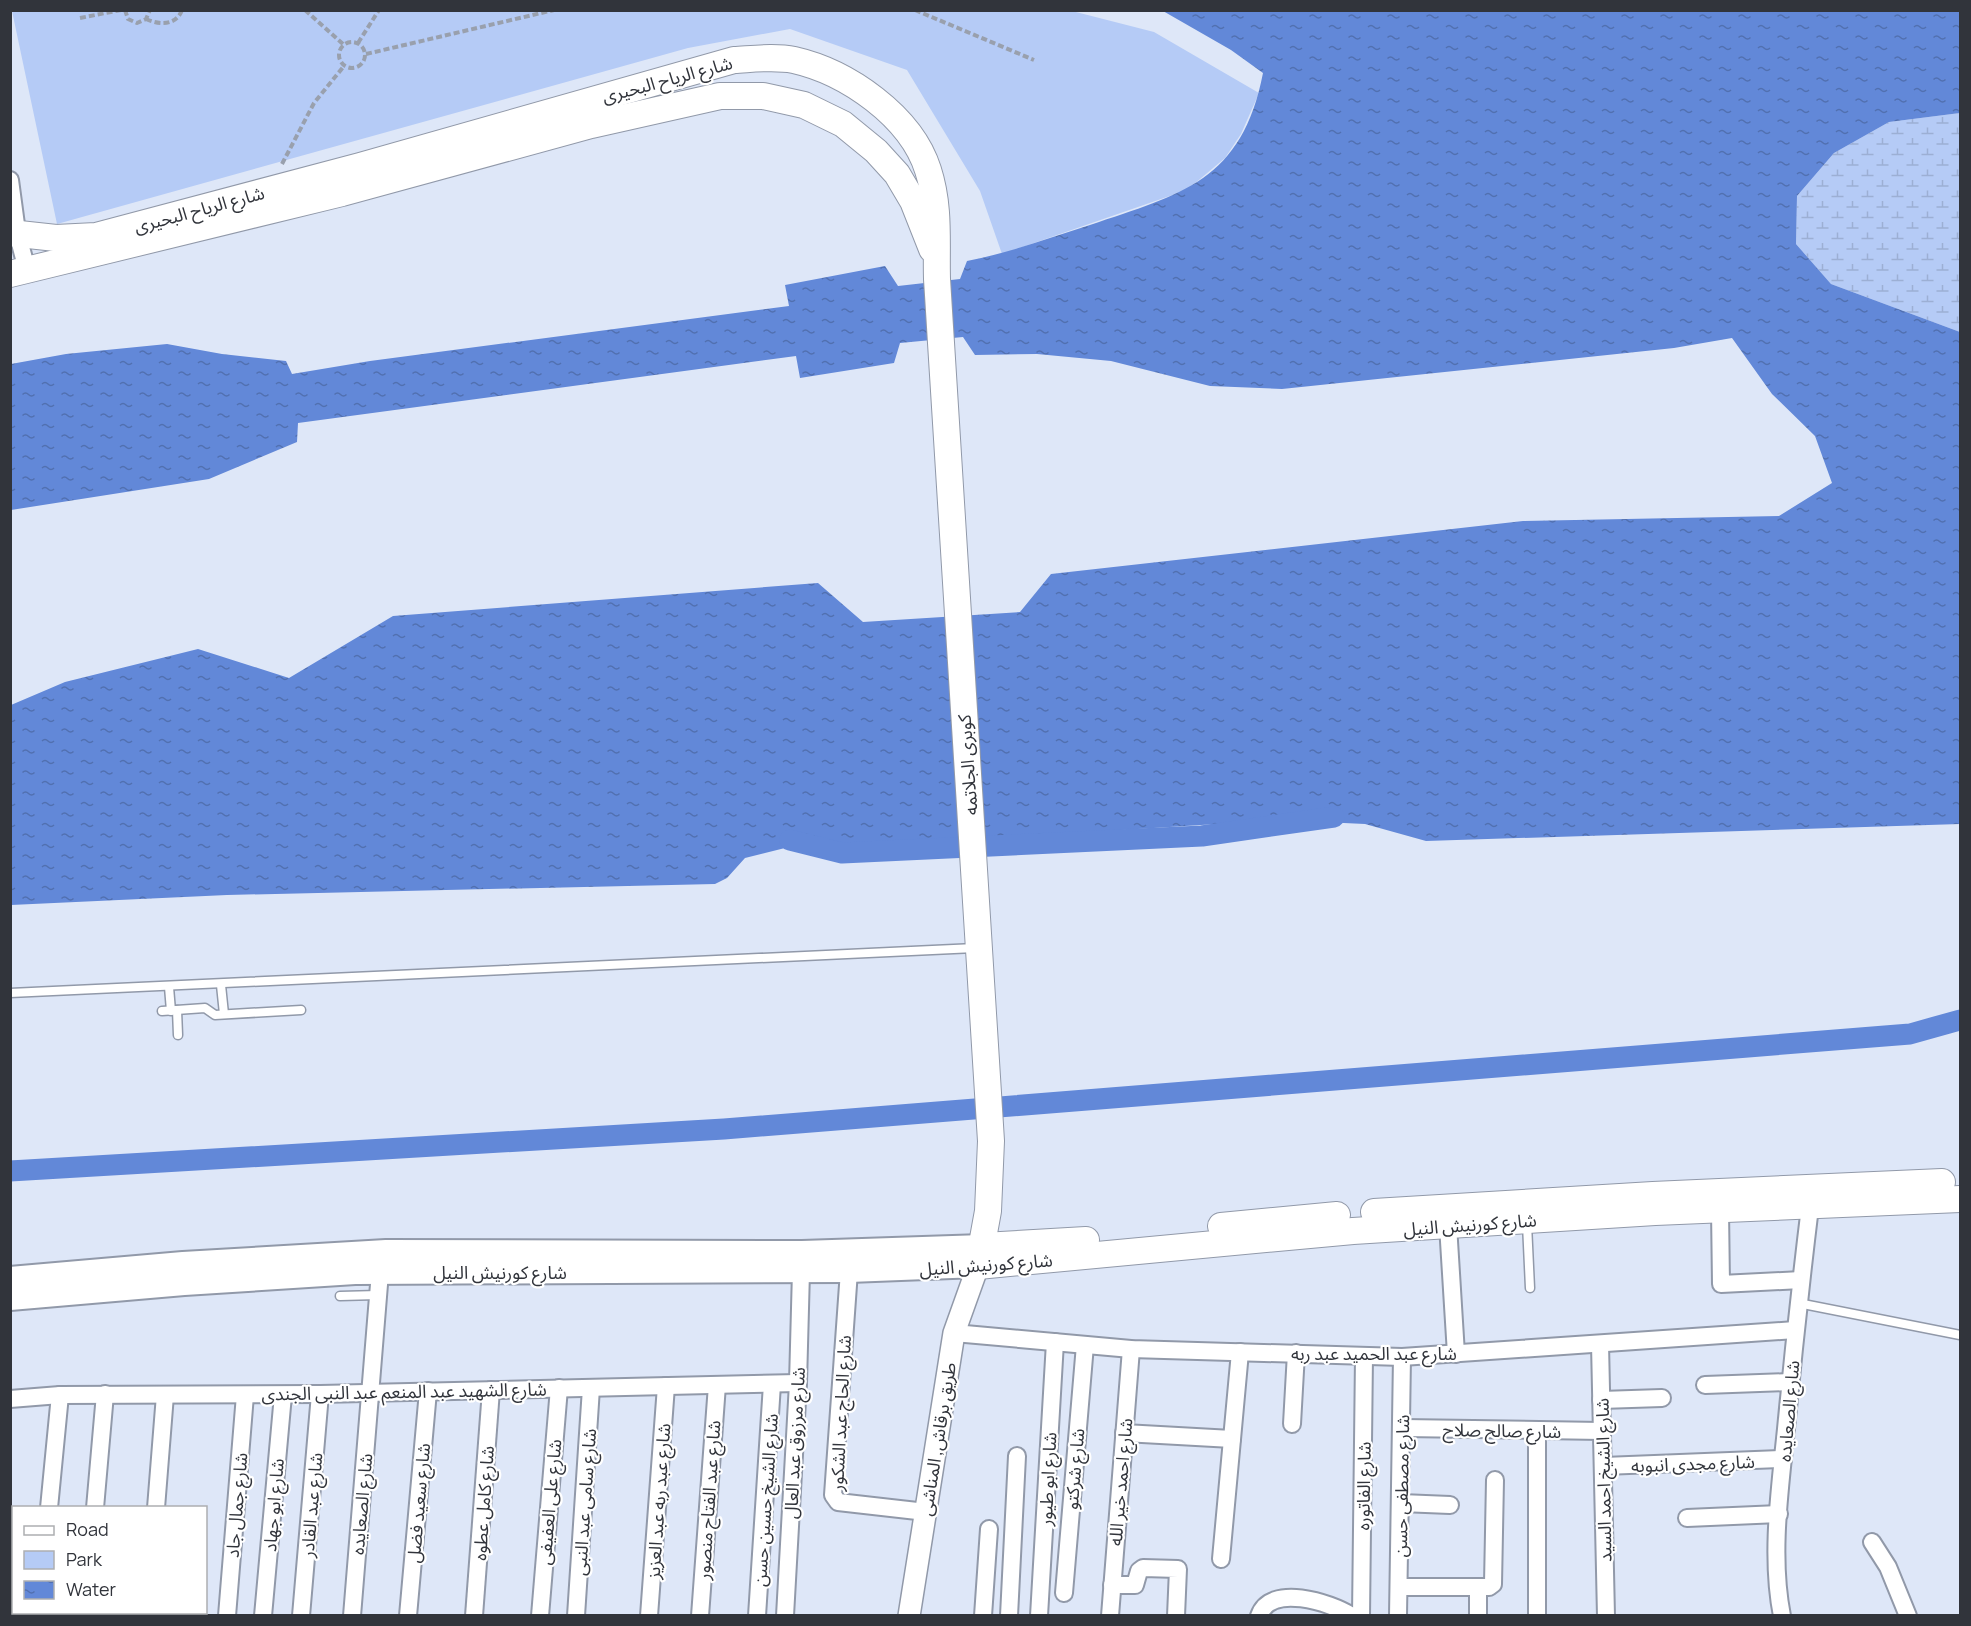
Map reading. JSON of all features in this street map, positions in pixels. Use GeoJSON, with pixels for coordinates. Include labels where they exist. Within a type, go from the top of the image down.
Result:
{"type":"FeatureCollection","features":[{"type":"Feature","properties":{"kind":"main road","name":"شارع الرياح البحيرى"},"geometry":{"type":"LineString","coordinates":[[14,232],[56,238],[96,236],[267,191],[734,60],[793,60],[832,73],[861,92],[891,114],[915,142],[928,169],[937,207],[939,230],[937,271]]}},
{"type":"Feature","properties":{"kind":"main road","name":"شارع الرياح البحيرى"},"geometry":{"type":"LineString","coordinates":[[19,272],[342,193],[591,125],[720,96],[763,96],[804,105],[843,124],[876,151],[897,174],[913,201],[937,271]]}},
{"type":"Feature","properties":{"kind":"main road","name":"كوبرى الجلاتمه"},"geometry":{"type":"LineString","coordinates":[[937,271],[991,1141],[990,1177],[980,1256]]}},
{"type":"Feature","properties":{"kind":"main road","name":"شارع كورنيش النيل"},"geometry":{"type":"LineString","coordinates":[[699,1262],[802,1252],[980,1256],[1448,1225],[1810,1207],[1859,1195],[1960,1182]]}},
{"type":"Feature","properties":{"kind":"main road","name":"شارع كورنيش النيل"},"geometry":{"type":"LineString","coordinates":[[10,1278],[183,1263],[699,1262],[801,1271],[849,1270],[980,1256],[1110,1238],[1280,1220],[1439,1207],[1859,1195],[1960,1199]]}},
{"type":"Feature","properties":{"kind":"main road","name":"شارع كورنيش النيل"},"geometry":{"type":"LineString","coordinates":[[10,1299],[184,1284],[380,1272],[417,1261]]}},
{"type":"Feature","properties":{"kind":"street"},"geometry":{"type":"LineString","coordinates":[[10,180],[19,272]]}},
{"type":"Feature","properties":{"kind":"street","name":"شارع الصعايده"},"geometry":{"type":"LineString","coordinates":[[1782,1616],[1779,1597],[1779,1514],[1795,1330],[1810,1207]]}},
{"type":"Feature","properties":{"kind":"street"},"geometry":{"type":"LineString","coordinates":[[1720,1210],[1721,1284],[1801,1280]]}},
{"type":"Feature","properties":{"kind":"street"},"geometry":{"type":"LineString","coordinates":[[1448,1225],[1456,1354]]}},
{"type":"Feature","properties":{"kind":"street","name":"طريق برقاش, المناشى"},"geometry":{"type":"LineString","coordinates":[[909,1616],[954,1333],[980,1256]]}},
{"type":"Feature","properties":{"kind":"street","name":"شارع الحاج عبد الشكور"},"geometry":{"type":"LineString","coordinates":[[849,1270],[833,1495],[838,1502],[926,1512]]}},
{"type":"Feature","properties":{"kind":"street","name":"شارع مرزوق عبد العال"},"geometry":{"type":"LineString","coordinates":[[785,1616],[798,1383],[801,1271]]}},
{"type":"Feature","properties":{"kind":"street","name":"شارع الصعايده"},"geometry":{"type":"LineString","coordinates":[[352,1616],[380,1272]]}},
{"type":"Feature","properties":{"kind":"street","name":"شارع عبد الحميد عبد ربه"},"geometry":{"type":"LineString","coordinates":[[954,1333],[1131,1348],[1402,1357],[1795,1330]]}},
{"type":"Feature","properties":{"kind":"street","name":"شارع ابو طيور"},"geometry":{"type":"LineString","coordinates":[[1039,1616],[1055,1342]]}},
{"type":"Feature","properties":{"kind":"street","name":"شارع الشيخ احمد السيد"},"geometry":{"type":"LineString","coordinates":[[1600,1344],[1606,1616]]}},
{"type":"Feature","properties":{"kind":"street","name":"شارع شركتو"},"geometry":{"type":"LineString","coordinates":[[1064,1593],[1085,1345]]}},
{"type":"Feature","properties":{"kind":"street","name":"شارع احمد خير الله"},"geometry":{"type":"LineString","coordinates":[[1110,1616],[1131,1348]]}},
{"type":"Feature","properties":{"kind":"street"},"geometry":{"type":"LineString","coordinates":[[1221,1559],[1240,1352]]}},
{"type":"Feature","properties":{"kind":"street"},"geometry":{"type":"LineString","coordinates":[[1292,1424],[1296,1353]]}},
{"type":"Feature","properties":{"kind":"street","name":"شارع الفاتوره"},"geometry":{"type":"LineString","coordinates":[[1361,1616],[1364,1356]]}},
{"type":"Feature","properties":{"kind":"street","name":"شارع مصطفى حسن"},"geometry":{"type":"LineString","coordinates":[[1398,1616],[1403,1428],[1402,1357]]}},
{"type":"Feature","properties":{"kind":"street"},"geometry":{"type":"LineString","coordinates":[[1705,1385],[1790,1382]]}},
{"type":"Feature","properties":{"kind":"street","name":"شارع الشهيد عبد المنعم عبد النبى الجندى"},"geometry":{"type":"LineString","coordinates":[[10,1398],[105,1394],[283,1395],[798,1383]]}},
{"type":"Feature","properties":{"kind":"street","name":"شارع الشيخ حسين حسن"},"geometry":{"type":"LineString","coordinates":[[757,1616],[772,1384]]}},
{"type":"Feature","properties":{"kind":"street","name":"شارع عبد الفتاح منصور"},"geometry":{"type":"LineString","coordinates":[[700,1616],[717,1385]]}},
{"type":"Feature","properties":{"kind":"street","name":"شارع عبد ربه عبد العزيز"},"geometry":{"type":"LineString","coordinates":[[649,1616],[666,1386]]}},
{"type":"Feature","properties":{"kind":"street","name":"شارع على العفيفى"},"geometry":{"type":"LineString","coordinates":[[540,1616],[559,1388]]}},
{"type":"Feature","properties":{"kind":"street","name":"شارع سامى عبد النبى"},"geometry":{"type":"LineString","coordinates":[[576,1616],[591,1388]]}},
{"type":"Feature","properties":{"kind":"street","name":"شارع كامل عطوه"},"geometry":{"type":"LineString","coordinates":[[474,1616],[491,1390]]}},
{"type":"Feature","properties":{"kind":"street","name":"شارع سعيد فضل"},"geometry":{"type":"LineString","coordinates":[[408,1616],[428,1391]]}},
{"type":"Feature","properties":{"kind":"street"},"geometry":{"type":"LineString","coordinates":[[95,1506],[105,1394]]}},
{"type":"Feature","properties":{"kind":"street","name":"شارع عبد القادر"},"geometry":{"type":"LineString","coordinates":[[301,1616],[320,1394]]}},
{"type":"Feature","properties":{"kind":"street"},"geometry":{"type":"LineString","coordinates":[[48,1506],[60,1395]]}},
{"type":"Feature","properties":{"kind":"street"},"geometry":{"type":"LineString","coordinates":[[156,1506],[165,1395]]}},
{"type":"Feature","properties":{"kind":"street","name":"شارع جمال جاد"},"geometry":{"type":"LineString","coordinates":[[227,1616],[245,1395]]}},
{"type":"Feature","properties":{"kind":"street","name":"شارع ابو جهاد"},"geometry":{"type":"LineString","coordinates":[[263,1616],[283,1395]]}},
{"type":"Feature","properties":{"kind":"street"},"geometry":{"type":"LineString","coordinates":[[1601,1400],[1662,1398]]}},
{"type":"Feature","properties":{"kind":"street","name":"شارع صالح صلاح"},"geometry":{"type":"LineString","coordinates":[[1403,1428],[1602,1431]]}},
{"type":"Feature","properties":{"kind":"street"},"geometry":{"type":"LineString","coordinates":[[1537,1431],[1537,1616]]}},
{"type":"Feature","properties":{"kind":"street"},"geometry":{"type":"LineString","coordinates":[[1124,1433],[1232,1439]]}},
{"type":"Feature","properties":{"kind":"street"},"geometry":{"type":"LineString","coordinates":[[1009,1616],[1017,1456]]}},
{"type":"Feature","properties":{"kind":"street","name":"شارع مجدى انبوبه"},"geometry":{"type":"LineString","coordinates":[[1604,1466],[1783,1459]]}},
{"type":"Feature","properties":{"kind":"street"},"geometry":{"type":"LineString","coordinates":[[1399,1587],[1491,1586],[1494,1581],[1495,1480]]}},
{"type":"Feature","properties":{"kind":"street"},"geometry":{"type":"LineString","coordinates":[[1401,1503],[1450,1505]]}},
{"type":"Feature","properties":{"kind":"street"},"geometry":{"type":"LineString","coordinates":[[1687,1518],[1779,1514]]}},
{"type":"Feature","properties":{"kind":"street"},"geometry":{"type":"LineString","coordinates":[[983,1616],[989,1529]]}},
{"type":"Feature","properties":{"kind":"street"},"geometry":{"type":"LineString","coordinates":[[1872,1542],[1888,1567],[1908,1616]]}},
{"type":"Feature","properties":{"kind":"street"},"geometry":{"type":"LineString","coordinates":[[1112,1585],[1135,1585],[1139,1571],[1143,1568],[1176,1568],[1180,1573],[1176,1616]]}},
{"type":"Feature","properties":{"kind":"street"},"geometry":{"type":"LineString","coordinates":[[1478,1587],[1478,1616]]}},
{"type":"Feature","properties":{"kind":"street"},"geometry":{"type":"LineString","coordinates":[[1259,1616],[1271,1599],[1286,1597],[1332,1605],[1352,1616]]}},
{"type":"Feature","properties":{"kind":"lane"},"geometry":{"type":"LineString","coordinates":[[10,993],[979,948]]}},
{"type":"Feature","properties":{"kind":"lane"},"geometry":{"type":"LineString","coordinates":[[220,985],[224,1014]]}},
{"type":"Feature","properties":{"kind":"lane"},"geometry":{"type":"LineString","coordinates":[[170,987],[170,1011],[178,1035]]}},
{"type":"Feature","properties":{"kind":"lane"},"geometry":{"type":"LineString","coordinates":[[170,1011],[208,1008],[215,1015],[301,1010]]}},
{"type":"Feature","properties":{"kind":"lane"},"geometry":{"type":"LineString","coordinates":[[1527,1221],[1530,1288]]}},
{"type":"Feature","properties":{"kind":"lane"},"geometry":{"type":"LineString","coordinates":[[340,1296],[378,1295]]}},
{"type":"Feature","properties":{"kind":"lane"},"geometry":{"type":"LineString","coordinates":[[1798,1303],[1960,1335]]}},
{"type":"Feature","properties":{"kind":"path"},"geometry":{"type":"LineString","coordinates":[[80,18],[123,10],[132,22],[137,23],[146,19],[164,24],[173,21],[182,10]]}},
{"type":"Feature","properties":{"kind":"path"},"geometry":{"type":"LineString","coordinates":[[146,19],[150,10]]}},
{"type":"Feature","properties":{"kind":"path"},"geometry":{"type":"LineString","coordinates":[[305,10],[344,45]]}},
{"type":"Feature","properties":{"kind":"path"},"geometry":{"type":"LineString","coordinates":[[344,45],[358,43],[379,10]]}},
{"type":"Feature","properties":{"kind":"path"},"geometry":{"type":"LineString","coordinates":[[366,54],[554,10]]}},
{"type":"Feature","properties":{"kind":"path"},"geometry":{"type":"LineString","coordinates":[[915,10],[1034,60]]}},
{"type":"Feature","properties":{"kind":"path"},"geometry":{"type":"LineString","coordinates":[[358,43],[366,54]]}},
{"type":"Feature","properties":{"kind":"path"},"geometry":{"type":"LineString","coordinates":[[344,45],[339,58],[344,66],[357,68],[364,62],[366,54]]}},
{"type":"Feature","properties":{"kind":"path"},"geometry":{"type":"LineString","coordinates":[[267,191],[314,103],[344,66]]}},
{"type":"Feature","properties":{"kind":"green space"},"geometry":{"type":"Polygon","coordinates":[[[12,11],[1072,11],[1154,32],[1259,93],[1241,134],[1225,158],[1187,190],[1002,254],[980,191],[907,70],[790,29],[688,48],[57,224],[12,11]]]}},
{"type":"Feature","properties":{"kind":"green space"},"geometry":{"type":"Polygon","coordinates":[[[1960,113],[1960,332],[1831,284],[1796,244],[1797,196],[1834,153],[1889,122],[1960,113]]]}},
{"type":"Feature","properties":{"kind":"water"},"geometry":{"type":"Polygon","coordinates":[[[1163,11],[1960,11],[1960,113],[1889,122],[1834,153],[1797,196],[1796,244],[1831,284],[1960,332],[1960,824],[1426,841],[1365,824],[1280,820],[979,839],[785,848],[745,858],[727,878],[715,884],[227,895],[11,905],[11,705],[65,682],[198,649],[289,678],[393,616],[818,583],[863,622],[1020,612],[1051,574],[1523,521],[1779,516],[1832,483],[1815,436],[1772,394],[1732,338],[1674,348],[1282,389],[1210,386],[1111,361],[1037,354],[975,355],[963,337],[900,343],[894,363],[800,378],[796,356],[298,423],[297,442],[209,479],[11,510],[11,364],[66,354],[167,344],[222,354],[286,361],[292,374],[370,361],[789,306],[785,285],[885,266],[898,286],[960,279],[967,261],[1029,245],[1123,214],[1180,192],[1203,178],[1223,160],[1240,138],[1253,109],[1263,73],[1231,50],[1163,11]]]}},
{"type":"Feature","properties":{"kind":"waterway"},"geometry":{"type":"LineString","coordinates":[[790,840],[842,853],[1202,836],[1334,817]]}},
{"type":"Feature","properties":{"kind":"waterway"},"geometry":{"type":"LineString","coordinates":[[10,1171],[724,1129],[1910,1034],[1960,1020]]}}]}
